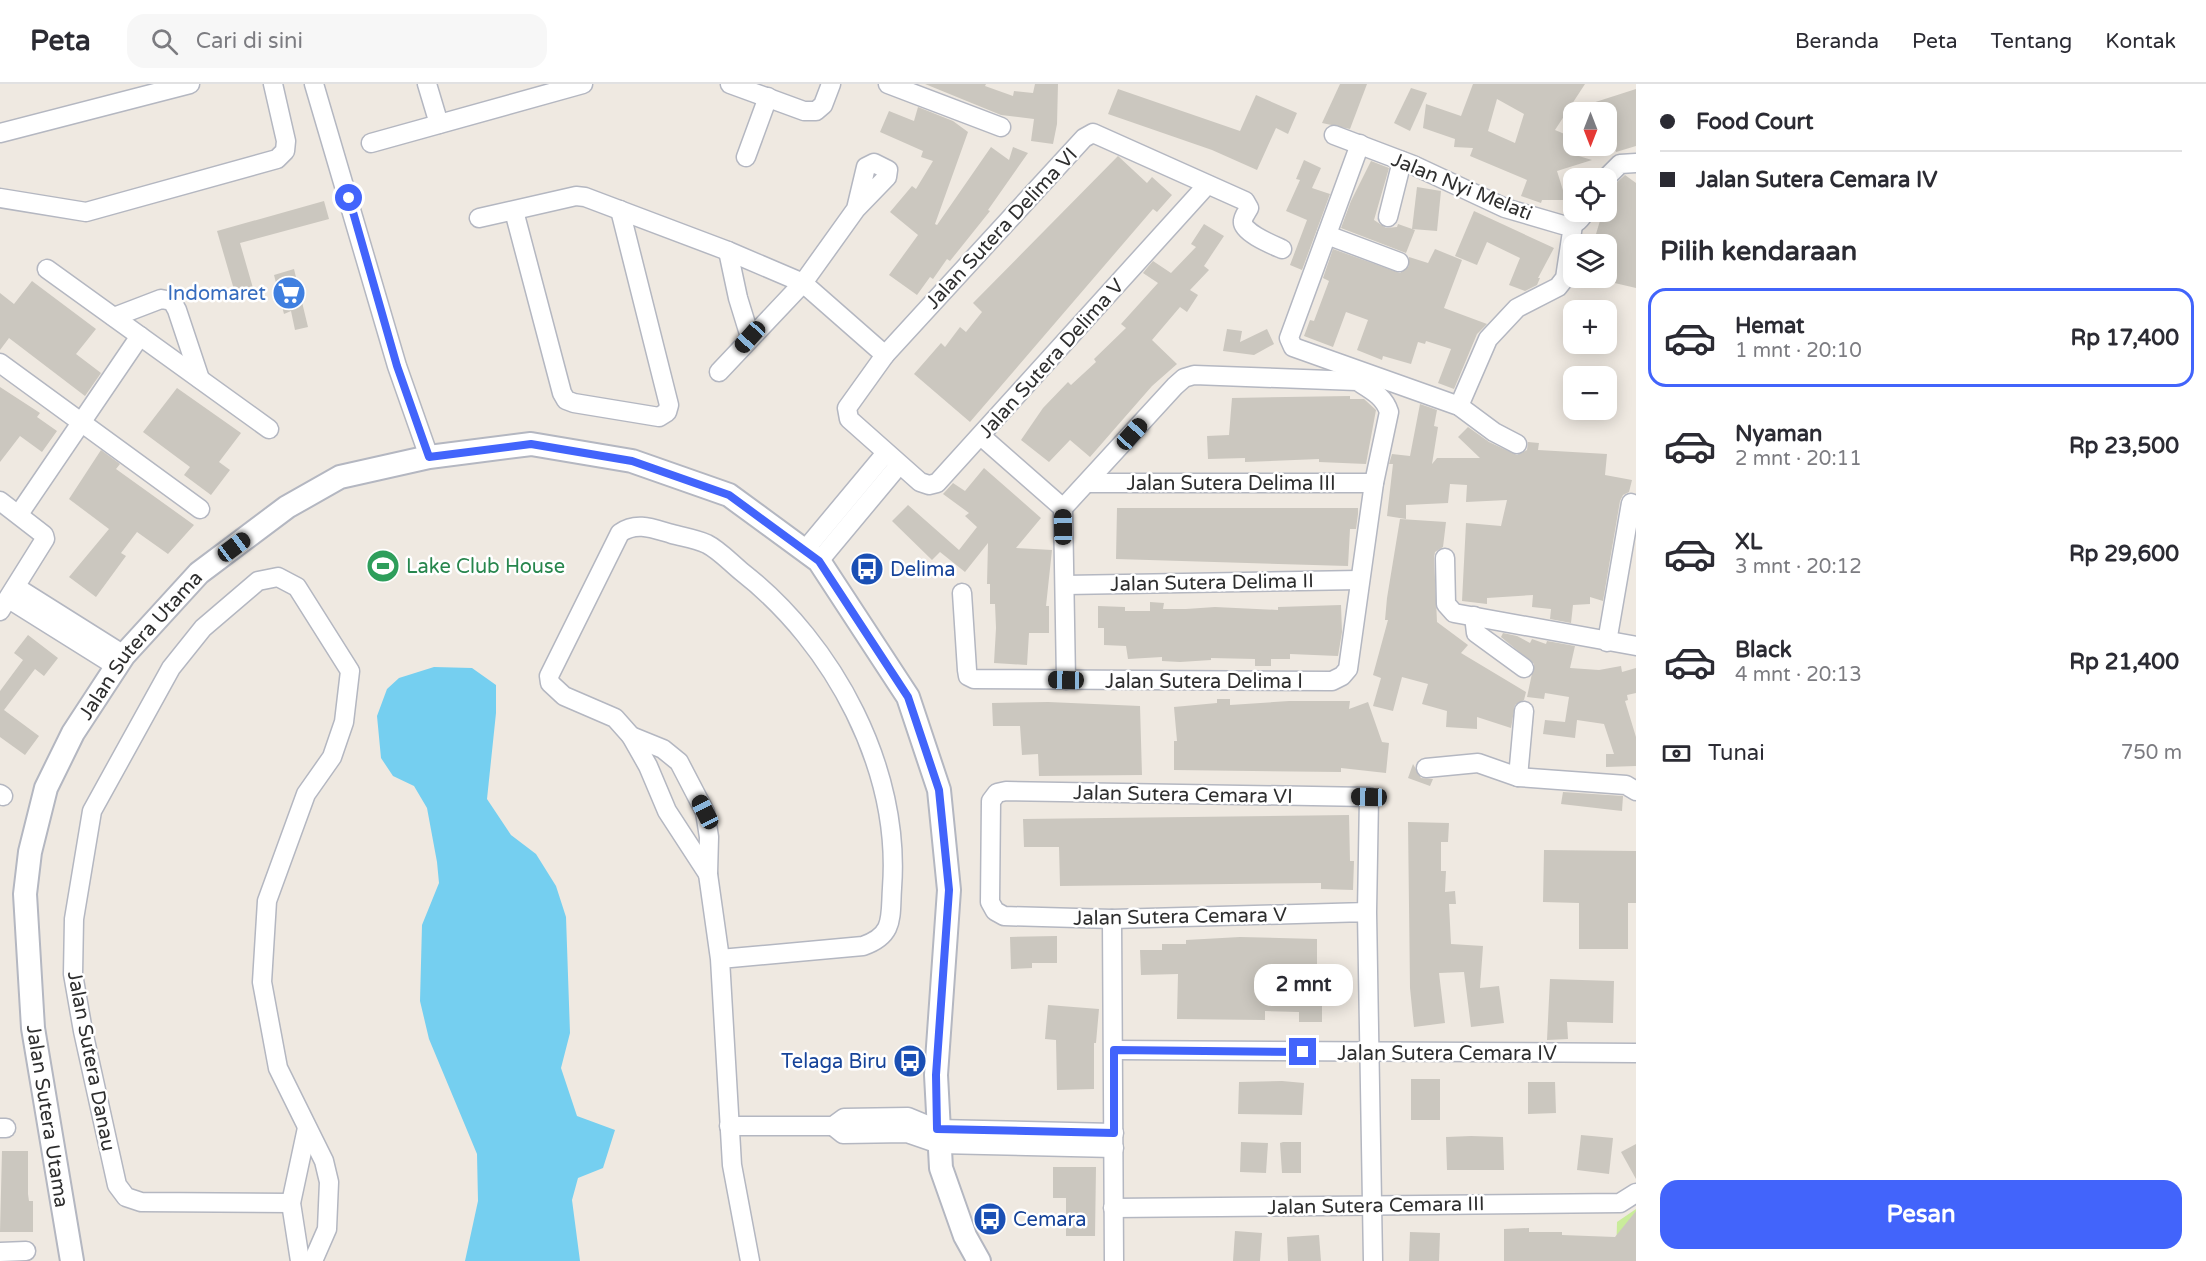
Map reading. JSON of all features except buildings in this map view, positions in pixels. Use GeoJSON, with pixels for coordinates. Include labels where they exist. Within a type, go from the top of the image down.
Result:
{"type":"FeatureCollection","features":[{"type":"Feature","properties":{"kind":"street"},"geometry":{"type":"LineString","coordinates":[[0,133],[190,84]]}},
{"type":"Feature","properties":{"kind":"street"},"geometry":{"type":"LineString","coordinates":[[0,198],[86,212],[277,159],[285,151],[286,141],[273,84]]}},
{"type":"Feature","properties":{"kind":"street"},"geometry":{"type":"LineString","coordinates":[[314,84],[397,366],[429,457]]}},
{"type":"Feature","properties":{"kind":"street"},"geometry":{"type":"LineString","coordinates":[[426,84],[439,124]]}},
{"type":"Feature","properties":{"kind":"street"},"geometry":{"type":"LineString","coordinates":[[371,143],[583,84]]}},
{"type":"Feature","properties":{"kind":"street"},"geometry":{"type":"LineString","coordinates":[[730,84],[804,111],[816,111],[823,105],[831,84]]}},
{"type":"Feature","properties":{"kind":"street"},"geometry":{"type":"LineString","coordinates":[[888,84],[1001,127]]}},
{"type":"Feature","properties":{"kind":"street"},"geometry":{"type":"LineString","coordinates":[[746,157],[768,97]]}},
{"type":"Feature","properties":{"kind":"street","name":"Jalan Sutera Delima VI"},"geometry":{"type":"LineString","coordinates":[[892,459],[846,414],[847,408],[885,355],[1084,138],[1093,134],[1245,201],[1249,208],[1243,220],[1243,226],[1282,249]]}},
{"type":"Feature","properties":{"kind":"street","name":"Jalan Nyi Melati"},"geometry":{"type":"LineString","coordinates":[[1334,135],[1402,161],[1505,208],[1563,225],[1573,225]]}},
{"type":"Feature","properties":{"kind":"street"},"geometry":{"type":"LineString","coordinates":[[1360,144],[1289,338],[1293,347],[1459,406],[1494,432],[1517,444]]}},
{"type":"Feature","properties":{"kind":"street"},"geometry":{"type":"LineString","coordinates":[[1388,217],[1402,161]]}},
{"type":"Feature","properties":{"kind":"street"},"geometry":{"type":"LineString","coordinates":[[1616,168],[1620,164],[1636,163]]}},
{"type":"Feature","properties":{"kind":"street","name":"Jalan Sutera Delima V"},"geometry":{"type":"LineString","coordinates":[[892,459],[920,482],[929,485],[937,483],[1207,185]]}},
{"type":"Feature","properties":{"kind":"street"},"geometry":{"type":"LineString","coordinates":[[479,218],[576,196],[620,210],[728,251],[803,283],[885,355]]}},
{"type":"Feature","properties":{"kind":"street"},"geometry":{"type":"LineString","coordinates":[[719,372],[803,283],[856,209]]}},
{"type":"Feature","properties":{"kind":"street"},"geometry":{"type":"LineString","coordinates":[[513,211],[562,393],[566,400],[574,404],[659,417],[667,411],[669,405],[620,210]]}},
{"type":"Feature","properties":{"kind":"street"},"geometry":{"type":"LineString","coordinates":[[1459,406],[1488,339],[1517,308],[1558,287],[1565,278],[1573,225],[1578,222]]}},
{"type":"Feature","properties":{"kind":"street"},"geometry":{"type":"LineString","coordinates":[[1327,235],[1399,262]]}},
{"type":"Feature","properties":{"kind":"street"},"geometry":{"type":"LineString","coordinates":[[728,251],[738,298],[750,337]]}},
{"type":"Feature","properties":{"kind":"street"},"geometry":{"type":"LineString","coordinates":[[47,269],[269,429]]}},
{"type":"Feature","properties":{"kind":"street"},"geometry":{"type":"LineString","coordinates":[[114,317],[161,299],[172,301],[200,379]]}},
{"type":"Feature","properties":{"kind":"street"},"geometry":{"type":"LineString","coordinates":[[19,514],[140,336]]}},
{"type":"Feature","properties":{"kind":"street"},"geometry":{"type":"LineString","coordinates":[[0,363],[200,509]]}},
{"type":"Feature","properties":{"kind":"street"},"geometry":{"type":"LineString","coordinates":[[1066,680],[1063,508],[1175,386],[1194,375],[1357,381],[1386,402],[1389,412],[1374,483],[1360,580]]}},
{"type":"Feature","properties":{"kind":"street"},"geometry":{"type":"LineString","coordinates":[[981,436],[1063,508]]}},
{"type":"Feature","properties":{"kind":"street","name":"Jalan Sutera Utama"},"geometry":{"type":"LineString","coordinates":[[72,1261],[33,1028],[25,894],[30,852],[46,788],[73,733],[120,661],[199,573],[286,507],[340,477],[429,457],[531,444],[632,461],[729,495],[812,555],[908,697],[939,790],[949,890],[936,1075],[941,1168],[965,1236],[979,1261]]}},
{"type":"Feature","properties":{"kind":"street"},"geometry":{"type":"LineString","coordinates":[[812,555],[892,459]]}},
{"type":"Feature","properties":{"kind":"street","name":"Jalan Sutera Delima III"},"geometry":{"type":"LineString","coordinates":[[1088,483],[1374,483]]}},
{"type":"Feature","properties":{"kind":"street"},"geometry":{"type":"LineString","coordinates":[[0,501],[44,535],[45,539],[8,599],[120,661]]}},
{"type":"Feature","properties":{"kind":"street"},"geometry":{"type":"LineString","coordinates":[[1607,642],[1629,563],[1631,503]]}},
{"type":"Feature","properties":{"kind":"street"},"geometry":{"type":"LineString","coordinates":[[708,874],[667,811],[648,766],[631,736],[615,718],[564,696],[550,683],[549,676],[620,533],[628,527],[641,526],[708,544],[772,595],[826,664],[867,738],[888,807],[894,858],[889,928],[879,940],[863,946],[720,959]]}},
{"type":"Feature","properties":{"kind":"street"},"geometry":{"type":"LineString","coordinates":[[1445,558],[1446,604],[1455,613],[1564,631],[1607,642],[1636,646]]}},
{"type":"Feature","properties":{"kind":"street","name":"Jalan Sutera Danau"},"geometry":{"type":"LineString","coordinates":[[291,1203],[141,1202],[126,1197],[117,1185],[83,1031],[73,974],[74,919],[92,811],[171,668],[203,628],[258,581],[278,577],[297,587],[351,671],[344,722],[332,757],[306,794],[267,901],[262,982],[278,1068],[307,1128]]}},
{"type":"Feature","properties":{"kind":"street","name":"Jalan Sutera Delima II"},"geometry":{"type":"LineString","coordinates":[[1065,585],[1360,580]]}},
{"type":"Feature","properties":{"kind":"street","name":"Jalan Sutera Delima I"},"geometry":{"type":"LineString","coordinates":[[962,593],[968,675],[974,679],[1332,681],[1342,676],[1348,669],[1360,580]]}},
{"type":"Feature","properties":{"kind":"street"},"geometry":{"type":"LineString","coordinates":[[1474,616],[1476,633],[1524,668]]}},
{"type":"Feature","properties":{"kind":"street"},"geometry":{"type":"LineString","coordinates":[[1518,777],[1524,711]]}},
{"type":"Feature","properties":{"kind":"street"},"geometry":{"type":"LineString","coordinates":[[631,736],[663,748],[679,762],[705,812],[709,837],[708,874],[720,959],[729,1126],[738,1207],[750,1261]]}},
{"type":"Feature","properties":{"kind":"street"},"geometry":{"type":"LineString","coordinates":[[1426,768],[1478,763],[1518,777],[1626,785],[1636,791]]}},
{"type":"Feature","properties":{"kind":"street","name":"Jalan Sutera Cemara VI"},"geometry":{"type":"LineString","coordinates":[[994,911],[990,902],[991,801],[997,793],[1369,797],[1367,912]]}},
{"type":"Feature","properties":{"kind":"street","name":"Jalan Sutera Cemara V"},"geometry":{"type":"LineString","coordinates":[[994,911],[1004,916],[1112,919],[1367,912]]}},
{"type":"Feature","properties":{"kind":"street"},"geometry":{"type":"LineString","coordinates":[[1367,912],[1372,1053],[1373,1261]]}},
{"type":"Feature","properties":{"kind":"street"},"geometry":{"type":"LineString","coordinates":[[1112,919],[1114,1261]]}},
{"type":"Feature","properties":{"kind":"street","name":"Jalan Sutera Cemara IV"},"geometry":{"type":"LineString","coordinates":[[1114,1050],[1636,1053]]}},
{"type":"Feature","properties":{"kind":"street"},"geometry":{"type":"LineString","coordinates":[[729,1126],[833,1126],[844,1118],[908,1125],[938,1136],[1114,1141]]}},
{"type":"Feature","properties":{"kind":"street"},"geometry":{"type":"LineString","coordinates":[[300,1261],[291,1203],[307,1128]]}},
{"type":"Feature","properties":{"kind":"street"},"geometry":{"type":"LineString","coordinates":[[307,1128],[324,1161],[329,1182],[327,1229],[313,1261]]}},
{"type":"Feature","properties":{"kind":"street","name":"Jalan Sutera Cemara III"},"geometry":{"type":"LineString","coordinates":[[1113,1208],[1620,1203],[1636,1193]]}},
{"type":"Feature","properties":{"kind":"street"},"geometry":{"type":"LineString","coordinates":[[0,1252],[26,1251]]}},
{"type":"Feature","properties":{"kind":"green space"},"geometry":{"type":"Polygon","coordinates":[[[1636,1209],[1636,1261],[1616,1261],[1617,1222],[1636,1209]]]}},
{"type":"Feature","properties":{"kind":"water"},"geometry":{"type":"Polygon","coordinates":[[[434,667],[472,668],[496,685],[496,713],[487,799],[511,835],[536,854],[556,886],[566,917],[570,1033],[561,1068],[577,1116],[615,1130],[603,1168],[578,1178],[572,1200],[580,1261],[465,1261],[478,1201],[477,1154],[429,1039],[420,1001],[422,925],[439,883],[437,862],[427,808],[414,786],[393,776],[381,758],[377,716],[387,689],[399,678],[434,667]]]}},
{"type":"Feature","properties":{"kind":"place","name":"Indomaret"},"geometry":{"type":"Point","coordinates":[289,293]}},
{"type":"Feature","properties":{"kind":"place","name":"Lake Club House"},"geometry":{"type":"Point","coordinates":[383,566]}},
{"type":"Feature","properties":{"kind":"place","name":"Delima"},"geometry":{"type":"Point","coordinates":[867,569]}},
{"type":"Feature","properties":{"kind":"place","name":"Telaga Biru"},"geometry":{"type":"Point","coordinates":[910,1061]}},
{"type":"Feature","properties":{"kind":"place","name":"Cemara"},"geometry":{"type":"Point","coordinates":[990,1219]}},
{"type":"Feature","properties":{"kind":"route"},"geometry":{"type":"LineString","coordinates":[[349,198],[397,366],[429,457],[531,444],[632,461],[729,495],[819,561],[908,697],[939,790],[949,890],[936,1075],[937,1129],[1114,1133],[1114,1050],[1303,1052]]}}]}
